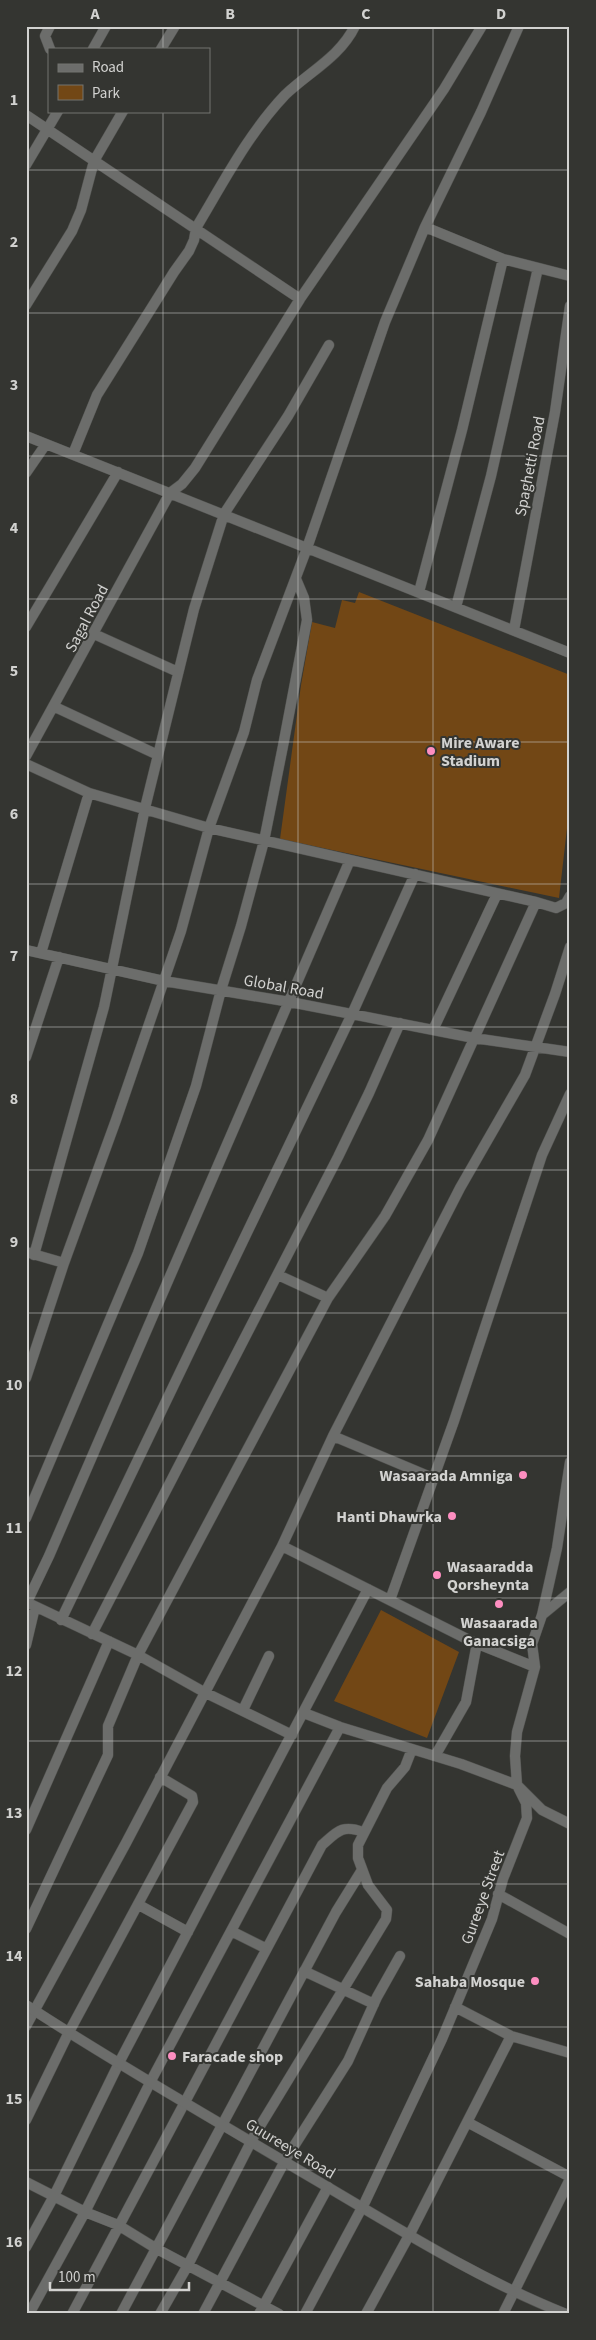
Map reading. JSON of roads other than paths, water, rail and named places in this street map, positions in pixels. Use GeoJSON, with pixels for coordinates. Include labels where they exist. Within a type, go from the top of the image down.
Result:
{"type":"FeatureCollection","features":[{"type":"Feature","properties":{"kind":"street"},"geometry":{"type":"LineString","coordinates":[[50,26],[45,36],[50,48]]}},
{"type":"Feature","properties":{"kind":"street"},"geometry":{"type":"LineString","coordinates":[[94,48],[106,26]]}},
{"type":"Feature","properties":{"kind":"street"},"geometry":{"type":"LineString","coordinates":[[162,48],[175,26]]}},
{"type":"Feature","properties":{"kind":"street"},"geometry":{"type":"LineString","coordinates":[[72,454],[97,396],[189,251],[194,240],[196,228],[239,156],[268,115],[305,77],[335,53],[356,26]]}},
{"type":"Feature","properties":{"kind":"street","name":"Sagal Road"},"geometry":{"type":"LineString","coordinates":[[26,756],[55,707],[170,493],[182,484],[195,468],[300,299],[444,89],[482,26]]}},
{"type":"Feature","properties":{"kind":"street"},"geometry":{"type":"LineString","coordinates":[[26,1378],[64,1263],[181,931],[209,828],[244,732],[257,680],[296,580],[385,322],[425,227],[481,112],[519,26]]}},
{"type":"Feature","properties":{"kind":"street"},"geometry":{"type":"LineString","coordinates":[[26,165],[57,112]]}},
{"type":"Feature","properties":{"kind":"street"},"geometry":{"type":"LineString","coordinates":[[26,305],[72,231],[81,210],[94,161],[122,112]]}},
{"type":"Feature","properties":{"kind":"street"},"geometry":{"type":"LineString","coordinates":[[26,116],[300,299]]}},
{"type":"Feature","properties":{"kind":"street"},"geometry":{"type":"LineString","coordinates":[[425,227],[503,259],[570,276]]}},
{"type":"Feature","properties":{"kind":"street"},"geometry":{"type":"LineString","coordinates":[[419,592],[460,439],[503,259]]}},
{"type":"Feature","properties":{"kind":"street"},"geometry":{"type":"LineString","coordinates":[[456,607],[491,476],[538,268]]}},
{"type":"Feature","properties":{"kind":"street","name":"Spaghetti Road"},"geometry":{"type":"LineString","coordinates":[[514,630],[555,412],[570,306]]}},
{"type":"Feature","properties":{"kind":"street"},"geometry":{"type":"LineString","coordinates":[[64,1263],[30,1254],[104,1006],[145,808],[194,609],[224,514],[288,416],[329,345]]}},
{"type":"Feature","properties":{"kind":"street"},"geometry":{"type":"LineString","coordinates":[[26,436],[570,653]]}},
{"type":"Feature","properties":{"kind":"street"},"geometry":{"type":"LineString","coordinates":[[26,473],[46,444]]}},
{"type":"Feature","properties":{"kind":"street"},"geometry":{"type":"LineString","coordinates":[[26,627],[118,472]]}},
{"type":"Feature","properties":{"kind":"street"},"geometry":{"type":"LineString","coordinates":[[26,1518],[138,1253],[196,1086],[221,990],[242,926],[264,840],[307,620],[304,598],[296,580]]}},
{"type":"Feature","properties":{"kind":"street"},"geometry":{"type":"LineString","coordinates":[[94,634],[178,672]]}},
{"type":"Feature","properties":{"kind":"street"},"geometry":{"type":"LineString","coordinates":[[55,707],[158,755]]}},
{"type":"Feature","properties":{"kind":"street"},"geometry":{"type":"LineString","coordinates":[[26,764],[89,793],[209,828],[556,908],[566,903],[570,896]]}},
{"type":"Feature","properties":{"kind":"street"},"geometry":{"type":"LineString","coordinates":[[41,953],[89,793]]}},
{"type":"Feature","properties":{"kind":"street"},"geometry":{"type":"LineString","coordinates":[[26,1645],[29,1604],[350,860]]}},
{"type":"Feature","properties":{"kind":"street"},"geometry":{"type":"LineString","coordinates":[[61,1620],[352,1014],[415,874]]}},
{"type":"Feature","properties":{"kind":"street"},"geometry":{"type":"LineString","coordinates":[[433,1030],[497,894]]}},
{"type":"Feature","properties":{"kind":"street"},"geometry":{"type":"LineString","coordinates":[[26,1929],[108,1755],[108,1726],[138,1655],[328,1298],[385,1216],[428,1140],[536,902]]}},
{"type":"Feature","properties":{"kind":"street"},"geometry":{"type":"LineString","coordinates":[[26,2026],[30,2008],[160,1777],[282,1546],[333,1436],[460,1188],[525,1075],[570,947]]}},
{"type":"Feature","properties":{"kind":"street","name":"Global Road"},"geometry":{"type":"LineString","coordinates":[[26,950],[164,981],[290,1002],[474,1038],[570,1052]]}},
{"type":"Feature","properties":{"kind":"street"},"geometry":{"type":"LineString","coordinates":[[26,1057],[59,957]]}},
{"type":"Feature","properties":{"kind":"street"},"geometry":{"type":"LineString","coordinates":[[92,1634],[365,1102],[400,1023]]}},
{"type":"Feature","properties":{"kind":"street"},"geometry":{"type":"LineString","coordinates":[[390,1600],[542,1155],[570,1094]]}},
{"type":"Feature","properties":{"kind":"street"},"geometry":{"type":"LineString","coordinates":[[278,1274],[328,1298]]}},
{"type":"Feature","properties":{"kind":"street"},"geometry":{"type":"LineString","coordinates":[[333,1436],[433,1478]]}},
{"type":"Feature","properties":{"kind":"street","name":"Gureeye Street"},"geometry":{"type":"LineString","coordinates":[[305,2314],[362,2207],[455,2008],[492,1918],[498,1894],[527,1818],[526,1803],[517,1786],[515,1756],[518,1732],[535,1667],[532,1644],[542,1615],[557,1548],[570,1462]]}},
{"type":"Feature","properties":{"kind":"street"},"geometry":{"type":"LineString","coordinates":[[282,1546],[478,1643],[535,1667]]}},
{"type":"Feature","properties":{"kind":"street"},"geometry":{"type":"LineString","coordinates":[[26,2247],[54,2196],[119,2064],[368,1589]]}},
{"type":"Feature","properties":{"kind":"street"},"geometry":{"type":"LineString","coordinates":[[542,1615],[570,1592]]}},
{"type":"Feature","properties":{"kind":"street"},"geometry":{"type":"LineString","coordinates":[[29,1604],[138,1655],[204,1692],[292,1735]]}},
{"type":"Feature","properties":{"kind":"street"},"geometry":{"type":"LineString","coordinates":[[26,1830],[109,1641]]}},
{"type":"Feature","properties":{"kind":"street"},"geometry":{"type":"LineString","coordinates":[[435,1756],[466,1702],[478,1643]]}},
{"type":"Feature","properties":{"kind":"street"},"geometry":{"type":"LineString","coordinates":[[243,1710],[269,1656]]}},
{"type":"Feature","properties":{"kind":"street"},"geometry":{"type":"LineString","coordinates":[[304,1713],[340,1727],[435,1756],[517,1786],[542,1810],[570,1824]]}},
{"type":"Feature","properties":{"kind":"street"},"geometry":{"type":"LineString","coordinates":[[29,2314],[85,2212],[150,2082],[340,1727]]}},
{"type":"Feature","properties":{"kind":"street"},"geometry":{"type":"LineString","coordinates":[[160,2314],[188,2265],[251,2142],[386,1919],[387,1910],[368,1885],[362,1870],[358,1845],[387,1788],[405,1767],[412,1749]]}},
{"type":"Feature","properties":{"kind":"street"},"geometry":{"type":"LineString","coordinates":[[26,2120],[70,2032],[193,1802],[192,1796],[160,1777]]}},
{"type":"Feature","properties":{"kind":"street"},"geometry":{"type":"LineString","coordinates":[[72,2314],[265,1948],[322,1845],[340,1830],[352,1828],[363,1832]]}},
{"type":"Feature","properties":{"kind":"street"},"geometry":{"type":"LineString","coordinates":[[121,2314],[336,1912],[362,1870]]}},
{"type":"Feature","properties":{"kind":"street"},"geometry":{"type":"LineString","coordinates":[[498,1894],[570,1934]]}},
{"type":"Feature","properties":{"kind":"street"},"geometry":{"type":"LineString","coordinates":[[139,1905],[188,1932]]}},
{"type":"Feature","properties":{"kind":"street"},"geometry":{"type":"LineString","coordinates":[[231,1931],[265,1948]]}},
{"type":"Feature","properties":{"kind":"street"},"geometry":{"type":"LineString","coordinates":[[203,2314],[285,2162],[348,2060],[374,2004],[400,1956]]}},
{"type":"Feature","properties":{"kind":"street"},"geometry":{"type":"LineString","coordinates":[[304,1971],[374,2004]]}},
{"type":"Feature","properties":{"kind":"street","name":"Guureeye Road"},"geometry":{"type":"LineString","coordinates":[[30,2008],[119,2064],[409,2235],[549,2310],[566,2314]]}},
{"type":"Feature","properties":{"kind":"street"},"geometry":{"type":"LineString","coordinates":[[455,2008],[511,2036],[570,2053]]}},
{"type":"Feature","properties":{"kind":"street"},"geometry":{"type":"LineString","coordinates":[[366,2314],[409,2235],[511,2036]]}},
{"type":"Feature","properties":{"kind":"street"},"geometry":{"type":"LineString","coordinates":[[467,2122],[570,2178],[503,2314]]}},
{"type":"Feature","properties":{"kind":"street"},"geometry":{"type":"LineString","coordinates":[[26,2182],[85,2212],[118,2226],[156,2249],[220,2283],[261,2310],[279,2314]]}},
{"type":"Feature","properties":{"kind":"street"},"geometry":{"type":"LineString","coordinates":[[261,2310],[328,2187]]}},
{"type":"Feature","properties":{"kind":"place","name":"Mire Aware Stadium"},"geometry":{"type":"Point","coordinates":[431,751]}},
{"type":"Feature","properties":{"kind":"place","name":"Wasaarada Amniga"},"geometry":{"type":"Point","coordinates":[523,1475]}},
{"type":"Feature","properties":{"kind":"place","name":"Hanti Dhawrka"},"geometry":{"type":"Point","coordinates":[452,1516]}},
{"type":"Feature","properties":{"kind":"place","name":"Wasaaradda Qorsheynta"},"geometry":{"type":"Point","coordinates":[437,1575]}},
{"type":"Feature","properties":{"kind":"place","name":"Wasaarada Ganacsiga"},"geometry":{"type":"Point","coordinates":[499,1604]}},
{"type":"Feature","properties":{"kind":"place","name":"Sahaba Mosque"},"geometry":{"type":"Point","coordinates":[535,1981]}},
{"type":"Feature","properties":{"kind":"place","name":"Faracade shop"},"geometry":{"type":"Point","coordinates":[172,2056]}}]}
